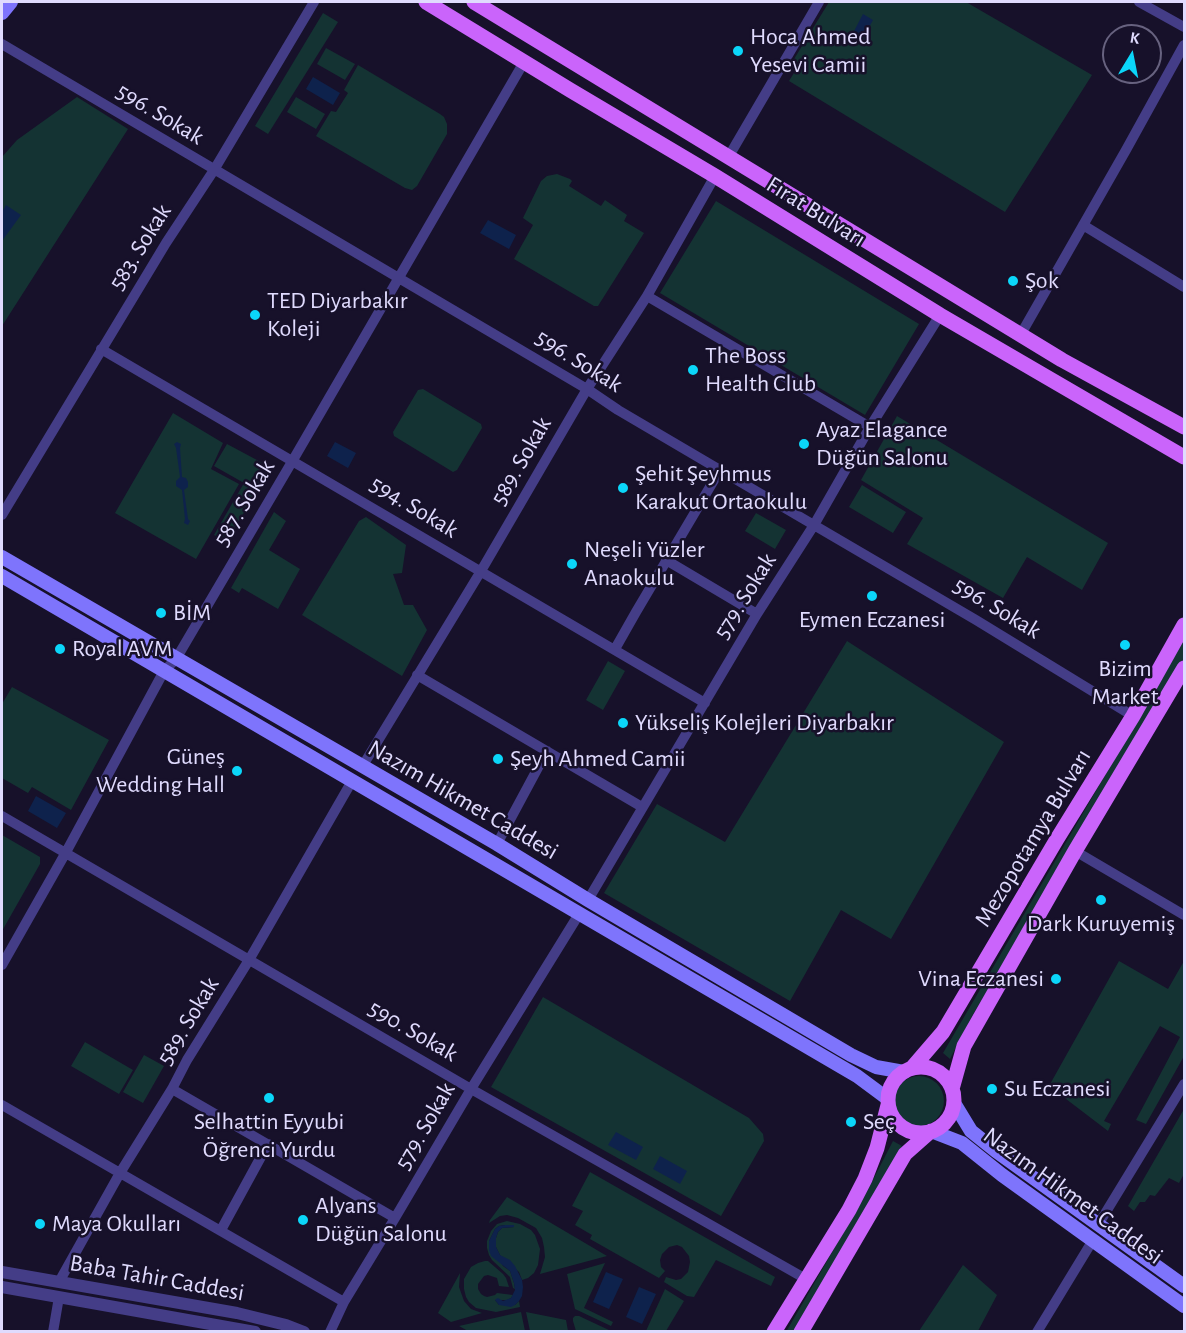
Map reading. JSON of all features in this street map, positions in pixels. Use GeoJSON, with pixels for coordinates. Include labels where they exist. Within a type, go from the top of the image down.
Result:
{"type":"FeatureCollection","features":[{"type":"Feature","properties":{"kind":"main road"},"geometry":{"type":"LineString","coordinates":[[2,13],[11,2]]}},
{"type":"Feature","properties":{"kind":"main road","name":"Fırat Bulvarı"},"geometry":{"type":"LineString","coordinates":[[426,2],[940,315],[1185,457]]}},
{"type":"Feature","properties":{"kind":"main road","name":"Fırat Bulvarı"},"geometry":{"type":"LineString","coordinates":[[474,2],[1062,360],[1185,427]]}},
{"type":"Feature","properties":{"kind":"main road","name":"Nazım Hikmet Caddesi"},"geometry":{"type":"LineString","coordinates":[[2,557],[496,844],[851,1055],[876,1067],[908,1070]]}},
{"type":"Feature","properties":{"kind":"main road","name":"Nazım Hikmet Caddesi"},"geometry":{"type":"LineString","coordinates":[[2,576],[857,1076],[888,1102]]}},
{"type":"Feature","properties":{"kind":"main road","name":"Mezopotamya Bulvarı"},"geometry":{"type":"LineString","coordinates":[[908,1070],[943,1032],[1133,716],[1185,625]]}},
{"type":"Feature","properties":{"kind":"main road","name":"Mezopotamya Bulvarı"},"geometry":{"type":"LineString","coordinates":[[953,1096],[964,1046],[1075,851],[1185,668]]}},
{"type":"Feature","properties":{"kind":"main road"},"geometry":{"type":"LineString","coordinates":[[774,1332],[849,1210],[865,1179],[877,1148],[889,1092],[894,1081],[908,1070],[924,1068],[936,1071],[946,1079],[953,1096],[952,1109],[947,1120],[937,1129],[918,1133],[903,1128],[893,1117],[888,1102]]}},
{"type":"Feature","properties":{"kind":"main road","name":"Nazım Hikmet Caddesi"},"geometry":{"type":"LineString","coordinates":[[953,1096],[971,1131],[1185,1286]]}},
{"type":"Feature","properties":{"kind":"main road"},"geometry":{"type":"LineString","coordinates":[[801,1332],[905,1154],[931,1131]]}},
{"type":"Feature","properties":{"kind":"main road","name":"Nazım Hikmet Caddesi"},"geometry":{"type":"LineString","coordinates":[[931,1131],[962,1143],[1002,1175],[1185,1306]]}},
{"type":"Feature","properties":{"kind":"street","name":"583. Sokak"},"geometry":{"type":"LineString","coordinates":[[2,515],[166,243],[214,170],[314,2]]}},
{"type":"Feature","properties":{"kind":"street"},"geometry":{"type":"LineString","coordinates":[[729,156],[819,2]]}},
{"type":"Feature","properties":{"kind":"street"},"geometry":{"type":"LineString","coordinates":[[1139,2],[1185,27]]}},
{"type":"Feature","properties":{"kind":"street","name":"596. Sokak"},"geometry":{"type":"LineString","coordinates":[[2,44],[976,620],[1133,716]]}},
{"type":"Feature","properties":{"kind":"street"},"geometry":{"type":"LineString","coordinates":[[1021,334],[1185,45]]}},
{"type":"Feature","properties":{"kind":"street","name":"587. Sokak"},"geometry":{"type":"LineString","coordinates":[[2,965],[164,671],[176,659],[524,62]]}},
{"type":"Feature","properties":{"kind":"street","name":"589. Sokak"},"geometry":{"type":"LineString","coordinates":[[363,767],[587,389],[647,296],[715,176]]}},
{"type":"Feature","properties":{"kind":"street"},"geometry":{"type":"LineString","coordinates":[[1083,225],[1185,287]]}},
{"type":"Feature","properties":{"kind":"street"},"geometry":{"type":"LineString","coordinates":[[647,296],[870,427]]}},
{"type":"Feature","properties":{"kind":"street","name":"579. Sokak"},"geometry":{"type":"LineString","coordinates":[[588,900],[757,614],[814,525],[870,427],[940,315]]}},
{"type":"Feature","properties":{"kind":"street","name":"594. Sokak"},"geometry":{"type":"LineString","coordinates":[[101,349],[705,703]]}},
{"type":"Feature","properties":{"kind":"street"},"geometry":{"type":"LineString","coordinates":[[615,649],[720,470]]}},
{"type":"Feature","properties":{"kind":"street"},"geometry":{"type":"LineString","coordinates":[[666,560],[757,614]]}},
{"type":"Feature","properties":{"kind":"street"},"geometry":{"type":"LineString","coordinates":[[417,675],[642,807]]}},
{"type":"Feature","properties":{"kind":"street"},"geometry":{"type":"LineString","coordinates":[[496,844],[547,751]]}},
{"type":"Feature","properties":{"kind":"street","name":"589. Sokak"},"geometry":{"type":"LineString","coordinates":[[59,1282],[120,1173],[249,960],[352,781]]}},
{"type":"Feature","properties":{"kind":"street","name":"590. Sokak"},"geometry":{"type":"LineString","coordinates":[[2,816],[471,1089],[806,1279]]}},
{"type":"Feature","properties":{"kind":"street"},"geometry":{"type":"LineString","coordinates":[[1075,851],[1185,915]]}},
{"type":"Feature","properties":{"kind":"street","name":"579. Sokak"},"geometry":{"type":"LineString","coordinates":[[330,1332],[344,1302],[579,914]]}},
{"type":"Feature","properties":{"kind":"street"},"geometry":{"type":"LineString","coordinates":[[1098,1225],[1184,1087]]}},
{"type":"Feature","properties":{"kind":"street"},"geometry":{"type":"LineString","coordinates":[[172,1089],[395,1218]]}},
{"type":"Feature","properties":{"kind":"street"},"geometry":{"type":"LineString","coordinates":[[2,1105],[344,1302]]}},
{"type":"Feature","properties":{"kind":"street"},"geometry":{"type":"LineString","coordinates":[[221,1230],[268,1144]]}},
{"type":"Feature","properties":{"kind":"street"},"geometry":{"type":"LineString","coordinates":[[1036,1332],[1093,1240]]}},
{"type":"Feature","properties":{"kind":"street","name":"Baba Tahir Caddesi"},"geometry":{"type":"LineString","coordinates":[[2,1272],[237,1313],[286,1324],[304,1332]]}},
{"type":"Feature","properties":{"kind":"street","name":"Baba Tahir Caddesi"},"geometry":{"type":"LineString","coordinates":[[2,1287],[255,1332]]}},
{"type":"Feature","properties":{"kind":"street"},"geometry":{"type":"LineString","coordinates":[[53,1332],[59,1297]]}},
{"type":"Feature","properties":{"kind":"green space"},"geometry":{"type":"Polygon","coordinates":[[[829,2],[966,2],[1092,75],[1005,212],[789,81],[797,68],[791,64],[829,2]]]}},
{"type":"Feature","properties":{"kind":"green space"},"geometry":{"type":"Polygon","coordinates":[[[323,13],[338,22],[268,134],[255,126],[323,13]]]}},
{"type":"Feature","properties":{"kind":"green space"},"geometry":{"type":"Polygon","coordinates":[[[326,48],[355,64],[345,80],[317,64],[326,48]]]}},
{"type":"Feature","properties":{"kind":"green space"},"geometry":{"type":"Polygon","coordinates":[[[358,65],[444,117],[447,134],[417,186],[412,190],[316,136],[331,111],[336,112],[348,93],[344,90],[358,65]]]}},
{"type":"Feature","properties":{"kind":"green space"},"geometry":{"type":"Polygon","coordinates":[[[77,97],[128,129],[2,326],[2,157],[17,140],[77,97]]]}},
{"type":"Feature","properties":{"kind":"green space"},"geometry":{"type":"Polygon","coordinates":[[[296,97],[325,114],[316,129],[287,112],[296,97]]]}},
{"type":"Feature","properties":{"kind":"green space"},"geometry":{"type":"Polygon","coordinates":[[[557,174],[570,179],[572,181],[569,186],[601,206],[605,200],[627,215],[624,221],[644,233],[598,306],[594,306],[514,259],[533,225],[523,218],[541,181],[547,176],[557,174]]]}},
{"type":"Feature","properties":{"kind":"green space"},"geometry":{"type":"Polygon","coordinates":[[[716,201],[919,324],[865,415],[660,293],[716,201]]]}},
{"type":"Feature","properties":{"kind":"green space"},"geometry":{"type":"Polygon","coordinates":[[[423,389],[481,424],[482,428],[457,470],[453,472],[394,436],[393,432],[418,390],[423,389]]]}},
{"type":"Feature","properties":{"kind":"green space"},"geometry":{"type":"Polygon","coordinates":[[[173,413],[223,443],[211,469],[239,484],[196,559],[115,513],[173,413]]]}},
{"type":"Feature","properties":{"kind":"green space"},"geometry":{"type":"Polygon","coordinates":[[[897,416],[1108,543],[1082,590],[1027,557],[1003,598],[907,544],[923,518],[861,480],[897,416]]]}},
{"type":"Feature","properties":{"kind":"green space"},"geometry":{"type":"Polygon","coordinates":[[[227,444],[270,467],[227,542],[214,535],[244,483],[214,466],[227,444]]]}},
{"type":"Feature","properties":{"kind":"green space"},"geometry":{"type":"Polygon","coordinates":[[[862,485],[906,512],[893,533],[849,507],[862,485]]]}},
{"type":"Feature","properties":{"kind":"green space"},"geometry":{"type":"Polygon","coordinates":[[[274,512],[286,521],[269,550],[300,569],[278,609],[242,588],[239,593],[231,588],[274,512]]]}},
{"type":"Feature","properties":{"kind":"green space"},"geometry":{"type":"Polygon","coordinates":[[[756,513],[786,530],[775,549],[745,531],[756,513]]]}},
{"type":"Feature","properties":{"kind":"green space"},"geometry":{"type":"Polygon","coordinates":[[[366,517],[406,545],[402,573],[393,574],[404,605],[413,605],[427,630],[402,676],[302,615],[359,521],[366,517]]]}},
{"type":"Feature","properties":{"kind":"green space"},"geometry":{"type":"Polygon","coordinates":[[[1184,640],[1184,658],[972,1016],[950,1059],[943,1053],[1184,640]]]}},
{"type":"Feature","properties":{"kind":"green space"},"geometry":{"type":"Polygon","coordinates":[[[847,641],[1004,742],[891,939],[841,910],[790,1001],[604,893],[657,804],[725,842],[847,641]]]}},
{"type":"Feature","properties":{"kind":"green space"},"geometry":{"type":"Polygon","coordinates":[[[608,661],[625,671],[603,710],[586,700],[608,661]]]}},
{"type":"Feature","properties":{"kind":"green space"},"geometry":{"type":"Polygon","coordinates":[[[12,687],[109,740],[71,810],[32,787],[28,793],[2,778],[2,704],[12,687]]]}},
{"type":"Feature","properties":{"kind":"green space"},"geometry":{"type":"Polygon","coordinates":[[[2,835],[40,857],[40,864],[2,931],[2,835]]]}},
{"type":"Feature","properties":{"kind":"green space"},"geometry":{"type":"Polygon","coordinates":[[[1119,961],[1168,989],[1184,961],[1184,1056],[1146,1124],[1136,1120],[1180,1037],[1160,1026],[1104,1121],[1111,1124],[1108,1131],[1049,1086],[1119,961]]]}},
{"type":"Feature","properties":{"kind":"green space"},"geometry":{"type":"Polygon","coordinates":[[[543,997],[749,1118],[763,1134],[764,1141],[721,1216],[491,1087],[543,997]]]}},
{"type":"Feature","properties":{"kind":"green space"},"geometry":{"type":"Polygon","coordinates":[[[85,1042],[133,1070],[119,1094],[71,1066],[85,1042]]]}},
{"type":"Feature","properties":{"kind":"green space"},"geometry":{"type":"Polygon","coordinates":[[[144,1055],[164,1066],[143,1103],[123,1092],[144,1055]]]}},
{"type":"Feature","properties":{"kind":"green space"},"geometry":{"type":"Polygon","coordinates":[[[914,1076],[924,1076],[937,1083],[944,1096],[944,1106],[937,1119],[924,1126],[914,1126],[905,1122],[898,1115],[894,1106],[894,1096],[898,1087],[905,1080],[914,1076]]]}},
{"type":"Feature","properties":{"kind":"green space"},"geometry":{"type":"Polygon","coordinates":[[[1184,1109],[1184,1174],[1179,1183],[1169,1178],[1155,1196],[1150,1195],[1145,1202],[1140,1202],[1134,1211],[1128,1206],[1184,1109]]]}},
{"type":"Feature","properties":{"kind":"green space"},"geometry":{"type":"Polygon","coordinates":[[[893,1141],[902,1146],[795,1331],[786,1332],[864,1197],[893,1141]]]}},
{"type":"Feature","properties":{"kind":"green space"},"geometry":{"type":"Polygon","coordinates":[[[590,1172],[775,1277],[771,1286],[716,1260],[694,1297],[687,1296],[664,1282],[666,1277],[681,1279],[688,1272],[689,1256],[682,1247],[677,1245],[669,1247],[662,1254],[661,1267],[665,1271],[659,1278],[590,1239],[592,1235],[575,1225],[583,1211],[572,1206],[590,1172]]]}},
{"type":"Feature","properties":{"kind":"green space"},"geometry":{"type":"Polygon","coordinates":[[[507,1197],[607,1256],[540,1274],[545,1257],[542,1238],[536,1228],[507,1215],[500,1216],[489,1223],[507,1197]]]}},
{"type":"Feature","properties":{"kind":"green space"},"geometry":{"type":"Polygon","coordinates":[[[507,1221],[531,1230],[540,1249],[538,1265],[534,1273],[522,1280],[519,1272],[500,1255],[496,1247],[498,1232],[502,1228],[514,1227],[505,1225],[495,1229],[489,1241],[503,1266],[510,1271],[515,1289],[510,1277],[492,1260],[487,1248],[491,1231],[497,1224],[507,1221]]]}},
{"type":"Feature","properties":{"kind":"green space"},"geometry":{"type":"Polygon","coordinates":[[[485,1261],[503,1274],[509,1287],[499,1286],[497,1278],[484,1276],[478,1284],[481,1294],[487,1297],[497,1293],[513,1295],[507,1300],[495,1300],[499,1305],[515,1305],[519,1301],[520,1307],[496,1312],[476,1308],[469,1302],[464,1289],[464,1279],[471,1267],[485,1261]]]}},
{"type":"Feature","properties":{"kind":"green space"},"geometry":{"type":"Polygon","coordinates":[[[605,1263],[584,1308],[613,1322],[611,1326],[575,1309],[567,1274],[605,1263]]]}},
{"type":"Feature","properties":{"kind":"green space"},"geometry":{"type":"Polygon","coordinates":[[[963,1265],[997,1295],[978,1331],[919,1331],[963,1265]]]}},
{"type":"Feature","properties":{"kind":"green space"},"geometry":{"type":"Polygon","coordinates":[[[460,1273],[459,1287],[464,1301],[471,1309],[482,1313],[451,1322],[438,1313],[460,1273]]]}},
{"type":"Feature","properties":{"kind":"green space"},"geometry":{"type":"Polygon","coordinates":[[[665,1289],[684,1301],[666,1331],[646,1331],[665,1289]]]}},
{"type":"Feature","properties":{"kind":"green space"},"geometry":{"type":"Polygon","coordinates":[[[521,1312],[525,1331],[468,1331],[459,1326],[521,1312]]]}},
{"type":"Feature","properties":{"kind":"green space"},"geometry":{"type":"Polygon","coordinates":[[[526,1312],[566,1320],[568,1331],[530,1331],[526,1312]]]}},
{"type":"Feature","properties":{"kind":"green space"},"geometry":{"type":"Polygon","coordinates":[[[575,1316],[611,1331],[576,1331],[573,1321],[575,1316]]]}},
{"type":"Feature","properties":{"kind":"water"},"geometry":{"type":"Polygon","coordinates":[[[863,14],[873,20],[863,38],[853,33],[863,14]]]}},
{"type":"Feature","properties":{"kind":"water"},"geometry":{"type":"Polygon","coordinates":[[[313,77],[340,93],[333,105],[306,89],[313,77]]]}},
{"type":"Feature","properties":{"kind":"water"},"geometry":{"type":"Polygon","coordinates":[[[6,205],[21,215],[2,241],[2,212],[6,205]]]}},
{"type":"Feature","properties":{"kind":"water"},"geometry":{"type":"Polygon","coordinates":[[[488,220],[516,235],[509,249],[480,233],[488,220]]]}},
{"type":"Feature","properties":{"kind":"water"},"geometry":{"type":"Polygon","coordinates":[[[177,442],[181,444],[182,477],[188,482],[188,487],[184,490],[190,521],[188,525],[184,523],[182,490],[176,486],[176,481],[180,477],[174,444],[177,442]]]}},
{"type":"Feature","properties":{"kind":"water"},"geometry":{"type":"Polygon","coordinates":[[[335,442],[356,453],[348,468],[327,456],[335,442]]]}},
{"type":"Feature","properties":{"kind":"water"},"geometry":{"type":"Polygon","coordinates":[[[36,796],[66,813],[57,828],[28,811],[36,796]]]}},
{"type":"Feature","properties":{"kind":"water"},"geometry":{"type":"Polygon","coordinates":[[[616,1132],[643,1147],[636,1160],[608,1145],[616,1132]]]}},
{"type":"Feature","properties":{"kind":"water"},"geometry":{"type":"Polygon","coordinates":[[[660,1156],[687,1171],[680,1184],[653,1169],[660,1156]]]}},
{"type":"Feature","properties":{"kind":"water"},"geometry":{"type":"Polygon","coordinates":[[[505,1225],[514,1225],[514,1227],[502,1228],[498,1232],[496,1247],[500,1255],[510,1260],[515,1266],[523,1287],[519,1301],[511,1307],[499,1305],[495,1300],[498,1298],[503,1301],[511,1298],[515,1290],[510,1271],[491,1256],[489,1250],[489,1241],[495,1229],[505,1225]]]}},
{"type":"Feature","properties":{"kind":"water"},"geometry":{"type":"Polygon","coordinates":[[[606,1272],[623,1279],[609,1309],[593,1302],[606,1272]]]}},
{"type":"Feature","properties":{"kind":"water"},"geometry":{"type":"Polygon","coordinates":[[[639,1287],[656,1294],[642,1324],[626,1317],[639,1287]]]}},
{"type":"Feature","properties":{"kind":"place","name":"Hoca Ahmed Yesevi Camii"},"geometry":{"type":"Point","coordinates":[738,51]}},
{"type":"Feature","properties":{"kind":"place","name":"Şok"},"geometry":{"type":"Point","coordinates":[1013,281]}},
{"type":"Feature","properties":{"kind":"place","name":"TED Diyarbakır Koleji"},"geometry":{"type":"Point","coordinates":[255,315]}},
{"type":"Feature","properties":{"kind":"place","name":"The Boss Health Club"},"geometry":{"type":"Point","coordinates":[693,370]}},
{"type":"Feature","properties":{"kind":"place","name":"Ayaz Elagance Düğün Salonu"},"geometry":{"type":"Point","coordinates":[804,444]}},
{"type":"Feature","properties":{"kind":"place","name":"Şehit Şeyhmus Karakut Ortaokulu"},"geometry":{"type":"Point","coordinates":[623,488]}},
{"type":"Feature","properties":{"kind":"place","name":"Neşeli Yüzler Anaokulu"},"geometry":{"type":"Point","coordinates":[572,564]}},
{"type":"Feature","properties":{"kind":"place","name":"Eymen Eczanesi"},"geometry":{"type":"Point","coordinates":[872,596]}},
{"type":"Feature","properties":{"kind":"place","name":"BİM"},"geometry":{"type":"Point","coordinates":[161,613]}},
{"type":"Feature","properties":{"kind":"place","name":"Bizim Market"},"geometry":{"type":"Point","coordinates":[1125,645]}},
{"type":"Feature","properties":{"kind":"place","name":"Royal AVM"},"geometry":{"type":"Point","coordinates":[60,649]}},
{"type":"Feature","properties":{"kind":"place","name":"Yükseliş Kolejleri Diyarbakır"},"geometry":{"type":"Point","coordinates":[623,723]}},
{"type":"Feature","properties":{"kind":"place","name":"Şeyh Ahmed Camii"},"geometry":{"type":"Point","coordinates":[498,759]}},
{"type":"Feature","properties":{"kind":"place","name":"Güneş Wedding Hall"},"geometry":{"type":"Point","coordinates":[237,771]}},
{"type":"Feature","properties":{"kind":"place","name":"Dark Kuruyemiş"},"geometry":{"type":"Point","coordinates":[1101,900]}},
{"type":"Feature","properties":{"kind":"place","name":"Vina Eczanesi"},"geometry":{"type":"Point","coordinates":[1056,979]}},
{"type":"Feature","properties":{"kind":"place","name":"Su Eczanesi"},"geometry":{"type":"Point","coordinates":[992,1089]}},
{"type":"Feature","properties":{"kind":"place","name":"Selhattin Eyyubi Öğrenci Yurdu"},"geometry":{"type":"Point","coordinates":[269,1098]}},
{"type":"Feature","properties":{"kind":"place","name":"Seç"},"geometry":{"type":"Point","coordinates":[851,1122]}},
{"type":"Feature","properties":{"kind":"place","name":"Alyans Düğün Salonu"},"geometry":{"type":"Point","coordinates":[303,1220]}},
{"type":"Feature","properties":{"kind":"place","name":"Maya Okulları"},"geometry":{"type":"Point","coordinates":[40,1224]}}]}
